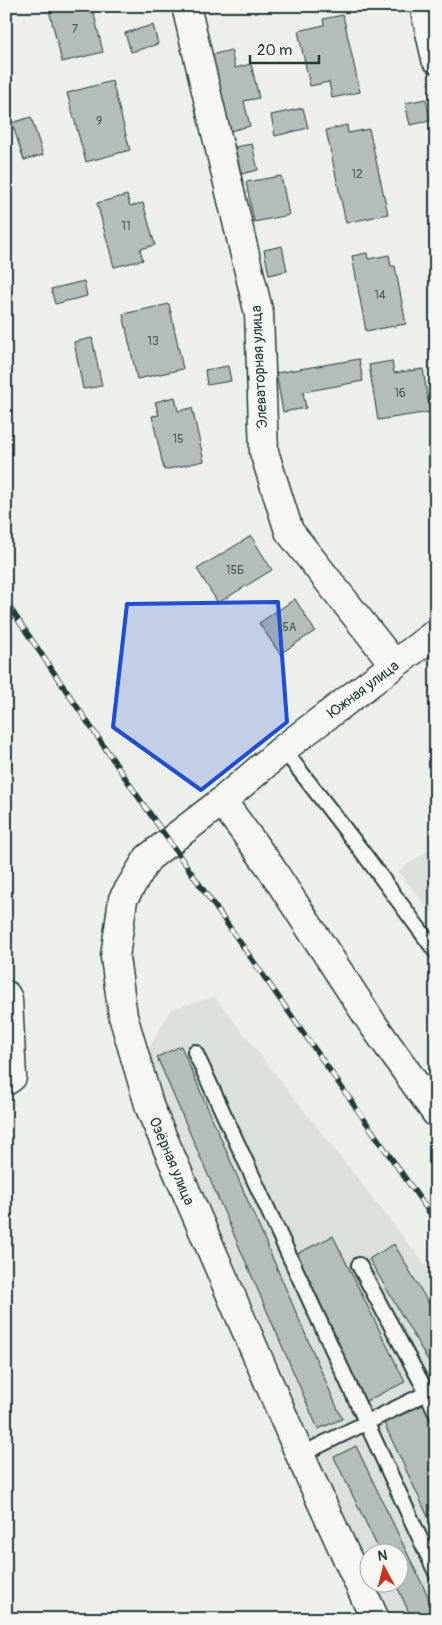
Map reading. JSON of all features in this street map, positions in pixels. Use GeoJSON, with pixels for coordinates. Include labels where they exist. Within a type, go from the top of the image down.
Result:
{"type":"FeatureCollection","features":[{"type":"Feature","properties":{"kind":"street","name":"Элеваторная улица"},"geometry":{"type":"LineString","coordinates":[[186,6],[259,314],[264,452],[289,531],[394,664]]}},
{"type":"Feature","properties":{"kind":"street"},"geometry":{"type":"LineString","coordinates":[[424,6],[436,59]]}},
{"type":"Feature","properties":{"kind":"street","name":"Южная улица"},"geometry":{"type":"LineString","coordinates":[[286,747],[436,633]]}},
{"type":"Feature","properties":{"kind":"street","name":"Озёрная улица"},"geometry":{"type":"LineString","coordinates":[[286,747],[222,801],[148,858],[123,899],[115,956],[123,1016],[150,1108],[300,1455],[374,1619]]}},
{"type":"Feature","properties":{"kind":"street"},"geometry":{"type":"LineString","coordinates":[[222,801],[269,865],[372,1023],[436,1113]]}},
{"type":"Feature","properties":{"kind":"street"},"geometry":{"type":"LineString","coordinates":[[6,995],[8,999],[12,1078],[6,1081]]}},
{"type":"Feature","properties":{"kind":"lane"},"geometry":{"type":"LineString","coordinates":[[286,747],[436,952]]}},
{"type":"Feature","properties":{"kind":"lane"},"geometry":{"type":"LineString","coordinates":[[195,1052],[436,1574]]}},
{"type":"Feature","properties":{"kind":"lane"},"geometry":{"type":"LineString","coordinates":[[359,1265],[436,1412]]}},
{"type":"Feature","properties":{"kind":"lane"},"geometry":{"type":"LineString","coordinates":[[300,1455],[427,1393]]}},
{"type":"Feature","properties":{"kind":"highlighted area"},"geometry":{"type":"Polygon","coordinates":[[[278,602],[287,722],[201,790],[113,727],[127,604],[278,602]]]}},
{"type":"Feature","properties":{"kind":"shaded area"},"geometry":{"type":"Polygon","coordinates":[[[436,845],[436,919],[398,871],[436,845]]]}},
{"type":"Feature","properties":{"kind":"shaded area"},"geometry":{"type":"Polygon","coordinates":[[[215,997],[436,1279],[436,1619],[389,1619],[377,1592],[410,1592],[410,1542],[360,1542],[360,1553],[145,1056],[171,1009],[215,997]]]}},
{"type":"Feature","properties":{"kind":"building"},"geometry":{"type":"Polygon","coordinates":[[[48,6],[92,6],[103,52],[62,62],[48,6]]]}},
{"type":"Feature","properties":{"kind":"building"},"geometry":{"type":"Polygon","coordinates":[[[343,15],[360,92],[332,98],[329,82],[310,86],[298,31],[324,25],[323,19],[343,15]]]}},
{"type":"Feature","properties":{"kind":"building"},"geometry":{"type":"Polygon","coordinates":[[[153,25],[158,44],[131,52],[125,33],[153,25]]]}},
{"type":"Feature","properties":{"kind":"building"},"geometry":{"type":"Polygon","coordinates":[[[231,50],[235,68],[251,64],[259,98],[244,101],[250,126],[230,131],[211,55],[231,50]]]}},
{"type":"Feature","properties":{"kind":"building"},"geometry":{"type":"Polygon","coordinates":[[[112,81],[130,150],[86,162],[67,93],[112,81]]]}},
{"type":"Feature","properties":{"kind":"building"},"geometry":{"type":"Polygon","coordinates":[[[426,99],[430,121],[410,125],[405,103],[426,99]]]}},
{"type":"Feature","properties":{"kind":"building"},"geometry":{"type":"Polygon","coordinates":[[[303,108],[308,128],[275,136],[271,115],[303,108]]]}},
{"type":"Feature","properties":{"kind":"building"},"geometry":{"type":"Polygon","coordinates":[[[31,117],[43,155],[24,160],[12,123],[31,117]]]}},
{"type":"Feature","properties":{"kind":"building"},"geometry":{"type":"Polygon","coordinates":[[[347,125],[348,133],[369,129],[388,214],[346,223],[326,130],[347,125]]]}},
{"type":"Feature","properties":{"kind":"building"},"geometry":{"type":"Polygon","coordinates":[[[252,144],[258,170],[241,174],[235,147],[252,144]]]}},
{"type":"Feature","properties":{"kind":"building"},"geometry":{"type":"Polygon","coordinates":[[[281,176],[289,215],[254,222],[246,182],[281,176]]]}},
{"type":"Feature","properties":{"kind":"building"},"geometry":{"type":"Polygon","coordinates":[[[127,195],[130,206],[143,203],[155,245],[140,249],[143,260],[114,267],[97,203],[127,195]]]}},
{"type":"Feature","properties":{"kind":"building"},"geometry":{"type":"Polygon","coordinates":[[[282,246],[287,271],[269,275],[264,250],[282,246]]]}},
{"type":"Feature","properties":{"kind":"building"},"geometry":{"type":"Polygon","coordinates":[[[367,253],[368,259],[389,255],[391,266],[395,266],[406,324],[366,331],[352,256],[367,253]]]}},
{"type":"Feature","properties":{"kind":"building"},"geometry":{"type":"Polygon","coordinates":[[[84,281],[87,296],[55,304],[51,289],[84,281]]]}},
{"type":"Feature","properties":{"kind":"building"},"geometry":{"type":"Polygon","coordinates":[[[169,304],[183,369],[137,379],[123,314],[169,304]]]}},
{"type":"Feature","properties":{"kind":"building"},"geometry":{"type":"Polygon","coordinates":[[[92,338],[102,386],[83,389],[74,342],[92,338]]]}},
{"type":"Feature","properties":{"kind":"building"},"geometry":{"type":"Polygon","coordinates":[[[359,359],[363,381],[303,392],[306,408],[283,412],[276,373],[359,359]]]}},
{"type":"Feature","properties":{"kind":"building"},"geometry":{"type":"Polygon","coordinates":[[[392,361],[394,373],[423,369],[430,412],[378,420],[369,365],[392,361]]]}},
{"type":"Feature","properties":{"kind":"building"},"geometry":{"type":"Polygon","coordinates":[[[228,366],[231,381],[207,385],[205,370],[228,366]]]}},
{"type":"Feature","properties":{"kind":"building"},"geometry":{"type":"Polygon","coordinates":[[[175,397],[178,411],[192,408],[204,461],[164,470],[152,416],[159,415],[155,402],[175,397]]]}},
{"type":"Feature","properties":{"kind":"building"},"geometry":{"type":"Polygon","coordinates":[[[251,536],[272,570],[218,603],[197,569],[251,536]]]}},
{"type":"Feature","properties":{"kind":"building"},"geometry":{"type":"Polygon","coordinates":[[[295,599],[315,631],[280,654],[259,623],[295,599]]]}},
{"type":"Feature","properties":{"kind":"building"},"geometry":{"type":"Polygon","coordinates":[[[181,1046],[342,1419],[318,1429],[157,1057],[181,1046]]]}},
{"type":"Feature","properties":{"kind":"building"},"geometry":{"type":"Polygon","coordinates":[[[333,1236],[405,1382],[364,1402],[292,1256],[333,1236]]]}},
{"type":"Feature","properties":{"kind":"building"},"geometry":{"type":"Polygon","coordinates":[[[394,1244],[436,1316],[436,1374],[369,1259],[394,1244]]]}},
{"type":"Feature","properties":{"kind":"building"},"geometry":{"type":"Polygon","coordinates":[[[423,1405],[436,1433],[436,1534],[384,1423],[423,1405]]]}},
{"type":"Feature","properties":{"kind":"building"},"geometry":{"type":"Polygon","coordinates":[[[356,1446],[402,1542],[375,1542],[334,1457],[356,1446]]]}},
{"type":"Feature","properties":{"kind":"building"},"geometry":{"type":"Polygon","coordinates":[[[410,1559],[436,1613],[436,1619],[412,1619],[400,1592],[410,1592],[410,1559]]]}},
{"type":"Feature","properties":{"kind":"railway"},"geometry":{"type":"LineString","coordinates":[[6,602],[139,798],[436,1222]]}}]}
